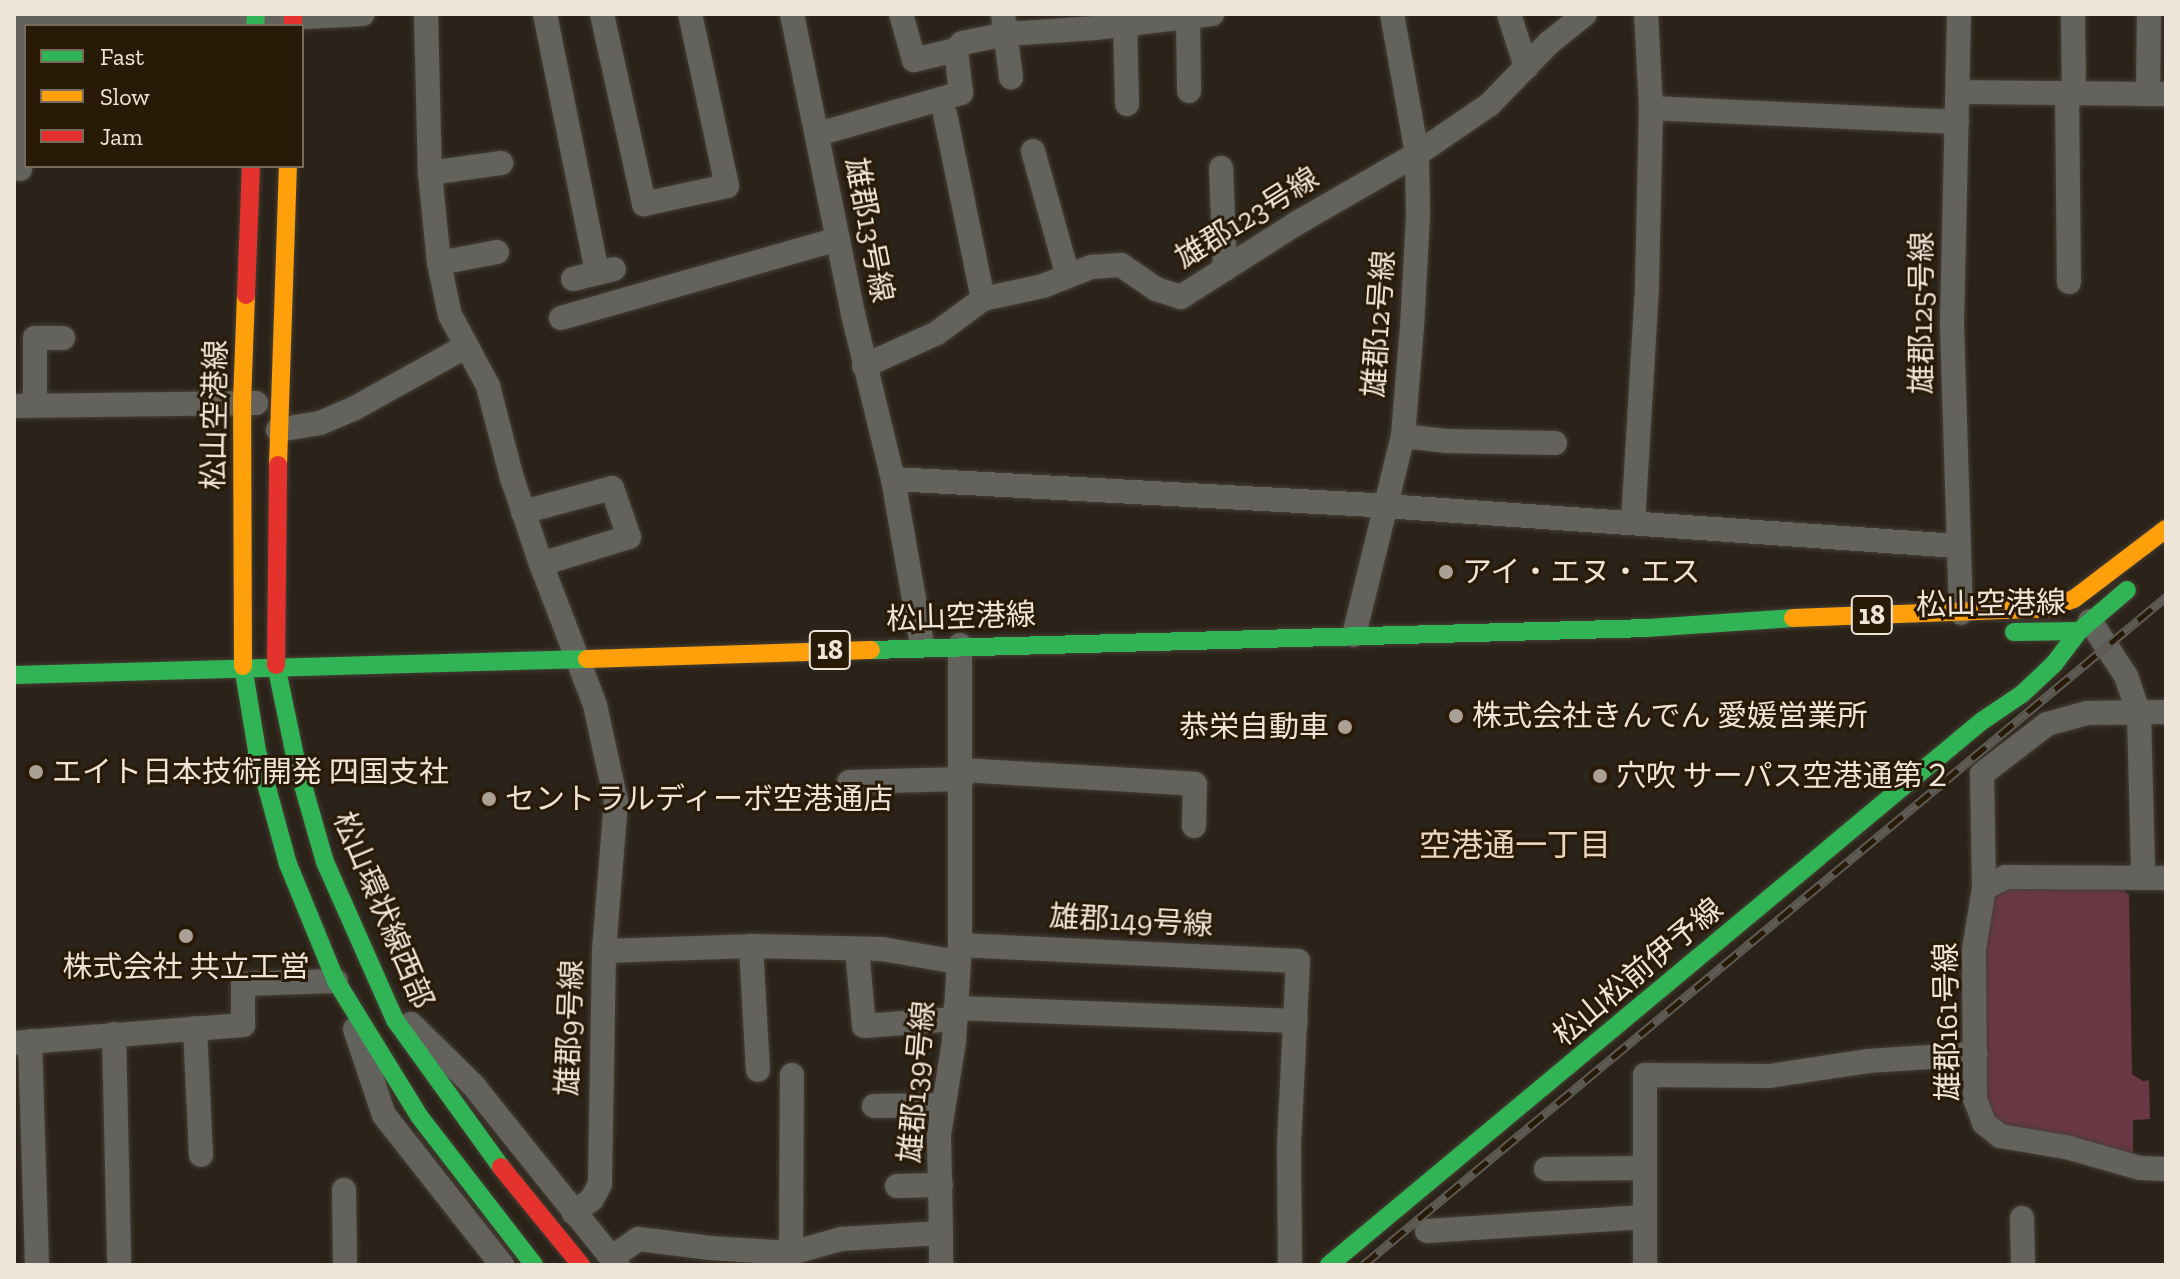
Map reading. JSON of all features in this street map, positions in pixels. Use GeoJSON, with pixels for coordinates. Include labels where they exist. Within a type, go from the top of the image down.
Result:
{"type":"FeatureCollection","features":[{"type":"Feature","properties":{"kind":"main road","name":"松山空港線"},"geometry":{"type":"LineString","coordinates":[[243,666],[242,403],[251,168]]}},
{"type":"Feature","properties":{"kind":"main road","name":"松山空港線"},"geometry":{"type":"LineString","coordinates":[[276,665],[278,403],[288,168]]}},
{"type":"Feature","properties":{"kind":"main road","name":"松山空港線"},"geometry":{"type":"LineString","coordinates":[[2069,622],[2092,589],[2166,529]]}},
{"type":"Feature","properties":{"kind":"main road","name":"松山空港線"},"geometry":{"type":"LineString","coordinates":[[2069,622],[2144,576]]}},
{"type":"Feature","properties":{"kind":"main road","name":"松山空港線"},"geometry":{"type":"LineString","coordinates":[[14,675],[922,646],[1647,628],[1816,617],[1962,622],[2050,608],[2069,622]]}},
{"type":"Feature","properties":{"kind":"main road","name":"18"},"geometry":{"type":"LineString","coordinates":[[1962,622],[2028,627],[2069,622]]}},
{"type":"Feature","properties":{"kind":"main road","name":"松山松前伊予線"},"geometry":{"type":"LineString","coordinates":[[1329,1265],[1982,721],[2022,694],[2069,622]]}},
{"type":"Feature","properties":{"kind":"main road","name":"松山空港線"},"geometry":{"type":"LineString","coordinates":[[1992,632],[2028,627]]}},
{"type":"Feature","properties":{"kind":"main road"},"geometry":{"type":"LineString","coordinates":[[2028,627],[2041,640],[2046,661]]}},
{"type":"Feature","properties":{"kind":"main road","name":"松山空港線"},"geometry":{"type":"LineString","coordinates":[[1647,628],[1701,637],[1885,634]]}},
{"type":"Feature","properties":{"kind":"main road","name":"松山環状線西部"},"geometry":{"type":"LineString","coordinates":[[276,665],[296,761],[325,862],[395,1020],[480,1142],[581,1265]]}},
{"type":"Feature","properties":{"kind":"main road","name":"松山環状線西部"},"geometry":{"type":"LineString","coordinates":[[243,666],[257,751],[288,864],[342,990],[419,1116],[472,1190],[534,1265]]}},
{"type":"Feature","properties":{"kind":"street"},"geometry":{"type":"LineString","coordinates":[[18,155],[15,23],[82,19],[255,21],[363,14]]}},
{"type":"Feature","properties":{"kind":"street"},"geometry":{"type":"LineString","coordinates":[[426,14],[430,173],[439,263],[450,315],[488,386],[523,512],[577,658]]}},
{"type":"Feature","properties":{"kind":"street"},"geometry":{"type":"LineString","coordinates":[[545,14],[616,279]]}},
{"type":"Feature","properties":{"kind":"street"},"geometry":{"type":"LineString","coordinates":[[602,14],[644,204],[727,186],[690,14]]}},
{"type":"Feature","properties":{"kind":"street","name":"雄郡13号線"},"geometry":{"type":"LineString","coordinates":[[792,14],[864,366],[890,468]]}},
{"type":"Feature","properties":{"kind":"street"},"geometry":{"type":"LineString","coordinates":[[893,14],[914,60],[956,50],[962,43],[1004,24],[1095,21],[1125,25],[1200,16],[1189,91]]}},
{"type":"Feature","properties":{"kind":"street","name":"雄郡12号線"},"geometry":{"type":"LineString","coordinates":[[1354,635],[1403,436],[1418,215],[1417,154],[1392,14]]}},
{"type":"Feature","properties":{"kind":"street"},"geometry":{"type":"LineString","coordinates":[[1509,14],[1533,59]]}},
{"type":"Feature","properties":{"kind":"street"},"geometry":{"type":"LineString","coordinates":[[1527,14],[1533,59]]}},
{"type":"Feature","properties":{"kind":"street","name":"雄郡123号線"},"geometry":{"type":"LineString","coordinates":[[864,366],[937,333],[983,299],[1043,286],[1091,267],[1121,265],[1156,289],[1181,297],[1417,154],[1490,104],[1533,59],[1585,14]]}},
{"type":"Feature","properties":{"kind":"street"},"geometry":{"type":"LineString","coordinates":[[1633,523],[1645,335],[1651,108],[1646,14]]}},
{"type":"Feature","properties":{"kind":"street","name":"雄郡125号線"},"geometry":{"type":"LineString","coordinates":[[1959,14],[1952,326],[1957,546],[1962,622]]}},
{"type":"Feature","properties":{"kind":"street"},"geometry":{"type":"LineString","coordinates":[[2069,282],[2073,14]]}},
{"type":"Feature","properties":{"kind":"street"},"geometry":{"type":"LineString","coordinates":[[1958,92],[2157,94],[2149,14]]}},
{"type":"Feature","properties":{"kind":"street"},"geometry":{"type":"LineString","coordinates":[[1004,24],[1011,77]]}},
{"type":"Feature","properties":{"kind":"street"},"geometry":{"type":"LineString","coordinates":[[1125,25],[1127,104]]}},
{"type":"Feature","properties":{"kind":"street"},"geometry":{"type":"LineString","coordinates":[[818,134],[961,93],[956,50]]}},
{"type":"Feature","properties":{"kind":"street"},"geometry":{"type":"LineString","coordinates":[[1651,108],[1957,122]]}},
{"type":"Feature","properties":{"kind":"street"},"geometry":{"type":"LineString","coordinates":[[945,114],[983,299]]}},
{"type":"Feature","properties":{"kind":"street"},"geometry":{"type":"LineString","coordinates":[[1033,151],[1068,276]]}},
{"type":"Feature","properties":{"kind":"street"},"geometry":{"type":"LineString","coordinates":[[430,173],[501,163]]}},
{"type":"Feature","properties":{"kind":"street"},"geometry":{"type":"LineString","coordinates":[[1221,168],[1225,269]]}},
{"type":"Feature","properties":{"kind":"street"},"geometry":{"type":"LineString","coordinates":[[573,279],[616,279],[838,239]]}},
{"type":"Feature","properties":{"kind":"street"},"geometry":{"type":"LineString","coordinates":[[439,263],[497,252]]}},
{"type":"Feature","properties":{"kind":"street"},"geometry":{"type":"LineString","coordinates":[[561,318],[616,279]]}},
{"type":"Feature","properties":{"kind":"street"},"geometry":{"type":"LineString","coordinates":[[63,338],[35,338],[25,406],[278,403]]}},
{"type":"Feature","properties":{"kind":"street"},"geometry":{"type":"LineString","coordinates":[[278,430],[320,423],[355,408],[465,347]]}},
{"type":"Feature","properties":{"kind":"street"},"geometry":{"type":"LineString","coordinates":[[1403,436],[1447,441],[1555,443]]}},
{"type":"Feature","properties":{"kind":"street"},"geometry":{"type":"LineString","coordinates":[[922,646],[890,468],[1957,546]]}},
{"type":"Feature","properties":{"kind":"street"},"geometry":{"type":"LineString","coordinates":[[523,512],[612,488],[629,537],[541,564]]}},
{"type":"Feature","properties":{"kind":"street"},"geometry":{"type":"LineString","coordinates":[[2069,622],[2126,676],[2139,714],[2143,863],[2140,878]]}},
{"type":"Feature","properties":{"kind":"street","name":"雄郡139号線"},"geometry":{"type":"LineString","coordinates":[[941,1265],[941,1105],[956,1013],[958,953],[962,775],[960,645]]}},
{"type":"Feature","properties":{"kind":"street","name":"雄郡9号線"},"geometry":{"type":"LineString","coordinates":[[574,1213],[592,1199],[600,1184],[604,951],[616,801],[595,705],[577,658]]}},
{"type":"Feature","properties":{"kind":"street"},"geometry":{"type":"LineString","coordinates":[[2139,714],[2166,712]]}},
{"type":"Feature","properties":{"kind":"street","name":"雄郡161号線"},"geometry":{"type":"LineString","coordinates":[[2139,714],[2087,713],[2047,724],[1982,774],[1984,888],[1974,950],[1975,1099],[1984,1123],[2000,1136],[2066,1147],[2140,1168],[2166,1169]]}},
{"type":"Feature","properties":{"kind":"street"},"geometry":{"type":"LineString","coordinates":[[849,782],[962,775],[1195,784],[1194,826]]}},
{"type":"Feature","properties":{"kind":"street"},"geometry":{"type":"LineString","coordinates":[[1984,888],[2006,877],[2166,878]]}},
{"type":"Feature","properties":{"kind":"street"},"geometry":{"type":"LineString","coordinates":[[751,946],[758,1070]]}},
{"type":"Feature","properties":{"kind":"street","name":"雄郡149号線"},"geometry":{"type":"LineString","coordinates":[[604,951],[751,946],[1298,961],[1296,1021]]}},
{"type":"Feature","properties":{"kind":"street"},"geometry":{"type":"LineString","coordinates":[[857,949],[864,1026],[956,1013],[1296,1021],[1289,1147],[1290,1265]]}},
{"type":"Feature","properties":{"kind":"street"},"geometry":{"type":"LineString","coordinates":[[373,975],[413,1026],[473,1085],[614,1262],[638,1239],[710,1248],[791,1253],[841,1239],[941,1233]]}},
{"type":"Feature","properties":{"kind":"street"},"geometry":{"type":"LineString","coordinates":[[37,1263],[22,1042],[243,1025],[243,984],[342,990],[384,1115],[502,1265]]}},
{"type":"Feature","properties":{"kind":"street"},"geometry":{"type":"LineString","coordinates":[[195,1028],[201,1155]]}},
{"type":"Feature","properties":{"kind":"street"},"geometry":{"type":"LineString","coordinates":[[113,1243],[114,1034]]}},
{"type":"Feature","properties":{"kind":"street"},"geometry":{"type":"LineString","coordinates":[[1645,1265],[1645,1075],[1769,1076],[1868,1061],[1976,1054]]}},
{"type":"Feature","properties":{"kind":"street"},"geometry":{"type":"LineString","coordinates":[[791,1253],[792,1075]]}},
{"type":"Feature","properties":{"kind":"street"},"geometry":{"type":"LineString","coordinates":[[874,1106],[941,1105]]}},
{"type":"Feature","properties":{"kind":"street"},"geometry":{"type":"LineString","coordinates":[[1559,1163],[1645,1168]]}},
{"type":"Feature","properties":{"kind":"street"},"geometry":{"type":"LineString","coordinates":[[897,1186],[941,1185]]}},
{"type":"Feature","properties":{"kind":"street"},"geometry":{"type":"LineString","coordinates":[[344,1190],[345,1265]]}},
{"type":"Feature","properties":{"kind":"street"},"geometry":{"type":"LineString","coordinates":[[1448,1215],[1420,1237],[1645,1217]]}},
{"type":"Feature","properties":{"kind":"street"},"geometry":{"type":"LineString","coordinates":[[2022,1218],[2023,1265]]}},
{"type":"Feature","properties":{"kind":"shaded area"},"geometry":{"type":"Polygon","coordinates":[[[2009,887],[2120,887],[2129,895],[2132,1074],[2143,1081],[2149,1080],[2150,1119],[2133,1120],[2133,1159],[1996,1124],[1984,1093],[1984,941],[1994,897],[2009,887]]]}},
{"type":"Feature","properties":{"kind":"railway"},"geometry":{"type":"LineString","coordinates":[[1363,1265],[2166,597]]}},
{"type":"Feature","properties":{"kind":"traffic: fast"},"geometry":{"type":"LineString","coordinates":[[255,24],[256,14]]}},
{"type":"Feature","properties":{"kind":"traffic: fast"},"geometry":{"type":"LineString","coordinates":[[2014,632],[2079,631],[2127,590]]}},
{"type":"Feature","properties":{"kind":"traffic: fast"},"geometry":{"type":"LineString","coordinates":[[871,650],[1647,628],[1793,618]]}},
{"type":"Feature","properties":{"kind":"traffic: fast"},"geometry":{"type":"LineString","coordinates":[[1329,1265],[1982,721],[2022,694],[2054,664],[2079,631]]}},
{"type":"Feature","properties":{"kind":"traffic: fast"},"geometry":{"type":"LineString","coordinates":[[14,675],[587,659]]}},
{"type":"Feature","properties":{"kind":"traffic: fast"},"geometry":{"type":"LineString","coordinates":[[276,665],[296,761],[325,862],[395,1020],[501,1167]]}},
{"type":"Feature","properties":{"kind":"traffic: fast"},"geometry":{"type":"LineString","coordinates":[[243,666],[257,751],[288,864],[336,981],[419,1116],[534,1265]]}},
{"type":"Feature","properties":{"kind":"traffic: slow"},"geometry":{"type":"LineString","coordinates":[[278,465],[288,168]]}},
{"type":"Feature","properties":{"kind":"traffic: slow"},"geometry":{"type":"LineString","coordinates":[[243,666],[242,403],[246,295]]}},
{"type":"Feature","properties":{"kind":"traffic: slow"},"geometry":{"type":"LineString","coordinates":[[1793,618],[2050,608],[2074,599],[2166,529]]}},
{"type":"Feature","properties":{"kind":"traffic: slow"},"geometry":{"type":"LineString","coordinates":[[587,659],[871,650]]}},
{"type":"Feature","properties":{"kind":"traffic: jam"},"geometry":{"type":"LineString","coordinates":[[293,14],[293,24]]}},
{"type":"Feature","properties":{"kind":"traffic: jam"},"geometry":{"type":"LineString","coordinates":[[246,295],[251,168]]}},
{"type":"Feature","properties":{"kind":"traffic: jam"},"geometry":{"type":"LineString","coordinates":[[276,665],[278,465]]}},
{"type":"Feature","properties":{"kind":"traffic: jam"},"geometry":{"type":"LineString","coordinates":[[501,1167],[581,1265]]}},
{"type":"Feature","properties":{"kind":"place","name":"アイ・エヌ・エス"},"geometry":{"type":"Point","coordinates":[1446,572]}},
{"type":"Feature","properties":{"kind":"place","name":"株式会社きんでん 愛媛営業所"},"geometry":{"type":"Point","coordinates":[1456,716]}},
{"type":"Feature","properties":{"kind":"place","name":"恭栄自動車"},"geometry":{"type":"Point","coordinates":[1345,727]}},
{"type":"Feature","properties":{"kind":"place","name":"エイト日本技術開発 四国支社"},"geometry":{"type":"Point","coordinates":[36,772]}},
{"type":"Feature","properties":{"kind":"place","name":"穴吹 サーパス空港通第２"},"geometry":{"type":"Point","coordinates":[1600,776]}},
{"type":"Feature","properties":{"kind":"place","name":"セントラルディーボ空港通店"},"geometry":{"type":"Point","coordinates":[489,799]}},
{"type":"Feature","properties":{"kind":"place","name":"株式会社 共立工営"},"geometry":{"type":"Point","coordinates":[186,936]}},
{"type":"Feature","properties":{"kind":"district","name":"空港通一丁目"},"geometry":{"type":"Point","coordinates":[1515,845]}}]}
